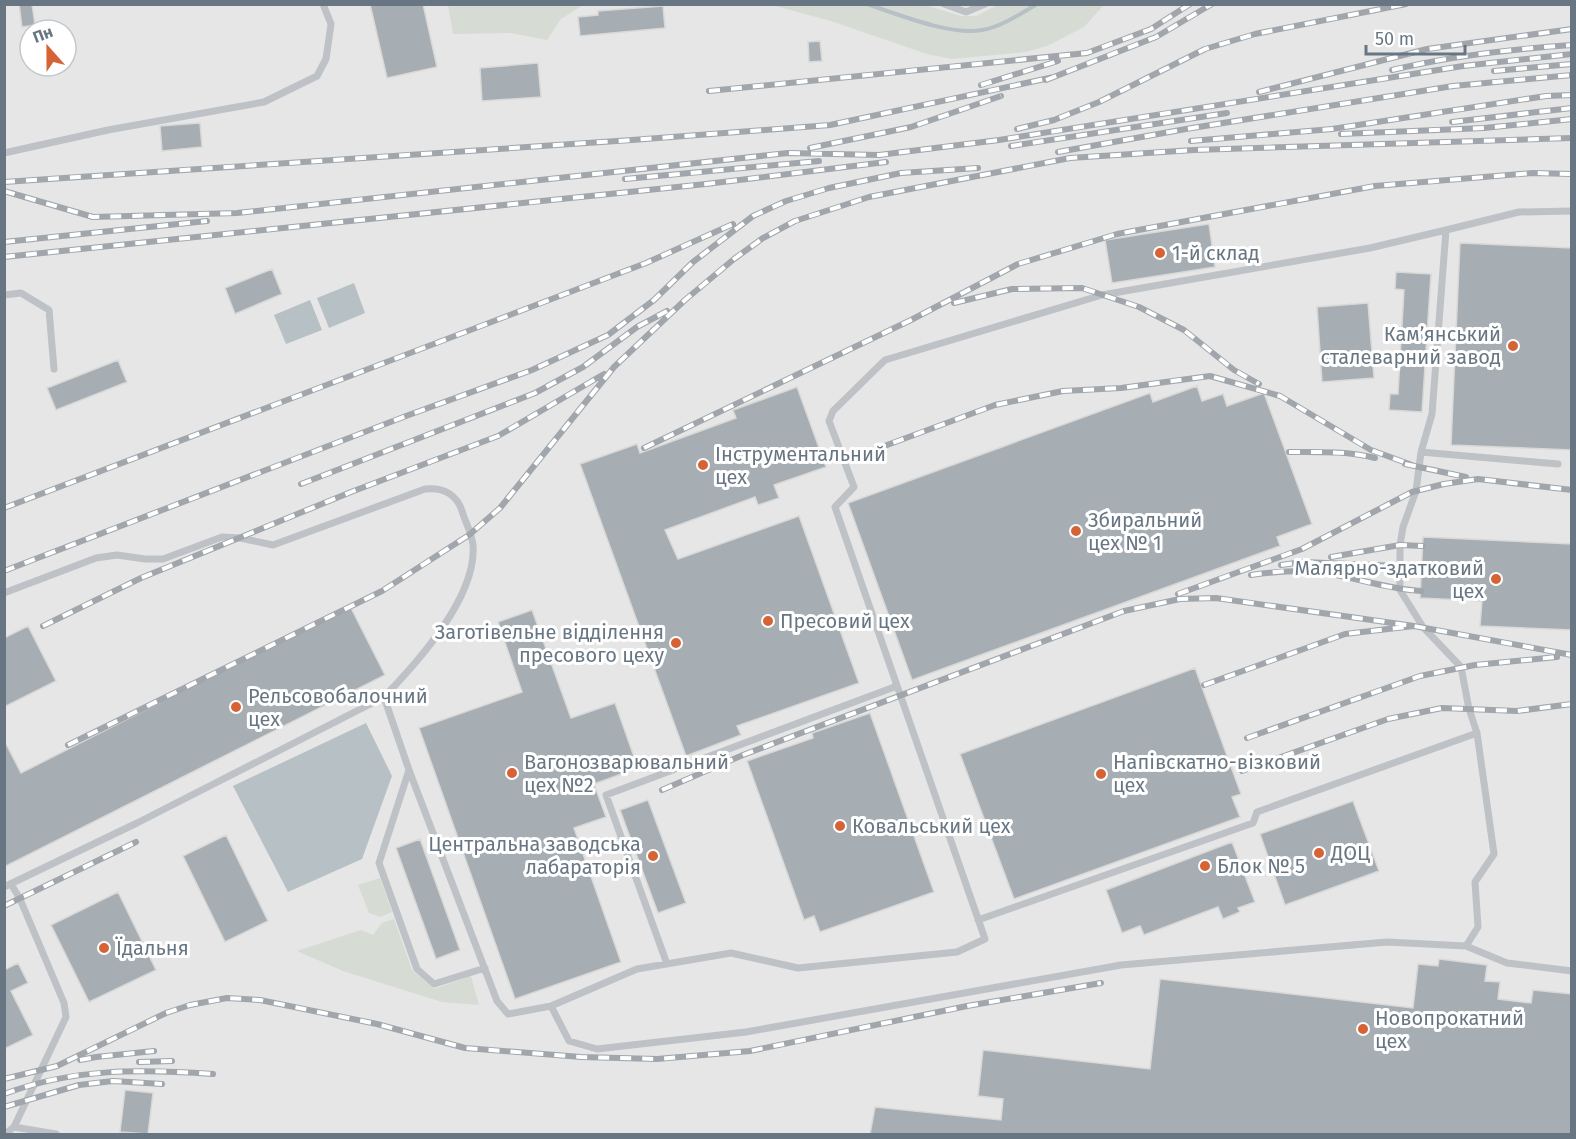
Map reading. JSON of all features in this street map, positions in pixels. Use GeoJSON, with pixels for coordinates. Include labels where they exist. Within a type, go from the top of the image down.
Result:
{"type":"FeatureCollection","features":[{"type":"Feature","properties":{"kind":"lane"},"geometry":{"type":"LineString","coordinates":[[4,153],[108,130],[264,102],[317,76],[326,59],[331,24],[323,4]]}},
{"type":"Feature","properties":{"kind":"lane"},"geometry":{"type":"LineString","coordinates":[[944,4],[966,12],[985,4]]}},
{"type":"Feature","properties":{"kind":"lane"},"geometry":{"type":"LineString","coordinates":[[384,697],[409,770],[497,1001],[508,1014],[551,1006],[637,969],[731,953],[798,968],[957,952],[985,939],[835,507],[854,487],[829,421],[833,411],[885,360],[1102,295],[1370,248],[1519,212],[1572,211]]}},
{"type":"Feature","properties":{"kind":"lane"},"geometry":{"type":"LineString","coordinates":[[1446,230],[1432,414],[1421,452],[1416,491],[1403,527],[1400,545],[1400,590],[1423,627],[1461,667],[1469,709],[1477,733],[1494,854],[1475,882],[1478,927],[1466,946]]}},
{"type":"Feature","properties":{"kind":"lane"},"geometry":{"type":"LineString","coordinates":[[4,295],[21,293],[50,310],[54,369]]}},
{"type":"Feature","properties":{"kind":"lane"},"geometry":{"type":"LineString","coordinates":[[1421,452],[1558,464]]}},
{"type":"Feature","properties":{"kind":"lane"},"geometry":{"type":"LineString","coordinates":[[4,593],[96,558],[117,555],[163,559],[222,537],[240,537],[273,545],[425,489],[445,490],[453,495],[461,507],[473,543],[470,576],[457,606],[411,670],[384,697],[137,823],[8,885],[20,899],[64,1004],[66,1017],[14,1127],[5,1134]]}},
{"type":"Feature","properties":{"kind":"lane"},"geometry":{"type":"LineString","coordinates":[[667,963],[606,795],[897,686]]}},
{"type":"Feature","properties":{"kind":"lane"},"geometry":{"type":"LineString","coordinates":[[978,920],[1253,823],[1257,812],[1477,733]]}},
{"type":"Feature","properties":{"kind":"lane"},"geometry":{"type":"LineString","coordinates":[[409,770],[379,862],[417,969],[434,984],[485,968]]}},
{"type":"Feature","properties":{"kind":"lane"},"geometry":{"type":"LineString","coordinates":[[551,1006],[569,1041],[597,1049],[746,1032],[1122,965],[1387,942],[1466,946],[1507,963],[1572,971]]}},
{"type":"Feature","properties":{"kind":"lane"},"geometry":{"type":"LineString","coordinates":[[14,1127],[56,1134]]}},
{"type":"Feature","properties":{"kind":"shaded area"},"geometry":{"type":"Polygon","coordinates":[[[448,4],[583,5],[561,19],[547,40],[511,33],[453,34],[448,4]]]}},
{"type":"Feature","properties":{"kind":"shaded area"},"geometry":{"type":"Polygon","coordinates":[[[5,5],[1571,5],[1571,1134],[5,1134],[5,5]]]}},
{"type":"Feature","properties":{"kind":"shaded area"},"geometry":{"type":"Polygon","coordinates":[[[772,5],[925,5],[961,16],[976,16],[998,5],[1104,5],[1084,27],[1047,46],[1026,52],[952,59],[927,54],[831,21],[772,5]]]}},
{"type":"Feature","properties":{"kind":"shaded area"},"geometry":{"type":"Polygon","coordinates":[[[354,283],[365,313],[329,328],[317,298],[354,283]]]}},
{"type":"Feature","properties":{"kind":"shaded area"},"geometry":{"type":"Polygon","coordinates":[[[310,300],[322,330],[286,344],[274,315],[310,300]]]}},
{"type":"Feature","properties":{"kind":"shaded area"},"geometry":{"type":"Polygon","coordinates":[[[366,723],[392,776],[362,859],[288,892],[233,786],[366,723]]]}},
{"type":"Feature","properties":{"kind":"shaded area"},"geometry":{"type":"Polygon","coordinates":[[[380,878],[392,912],[380,917],[369,913],[358,885],[380,878]]]}},
{"type":"Feature","properties":{"kind":"shaded area"},"geometry":{"type":"Polygon","coordinates":[[[394,919],[412,970],[434,989],[471,976],[479,1005],[442,1002],[343,971],[297,951],[361,930],[373,935],[382,923],[394,919]]]}},
{"type":"Feature","properties":{"kind":"building"},"geometry":{"type":"Polygon","coordinates":[[[19,4],[32,4],[34,18],[21,18],[19,4]]]}},
{"type":"Feature","properties":{"kind":"building"},"geometry":{"type":"Polygon","coordinates":[[[370,4],[423,4],[437,67],[387,78],[370,4]]]}},
{"type":"Feature","properties":{"kind":"building"},"geometry":{"type":"Polygon","coordinates":[[[663,6],[665,28],[580,36],[578,17],[598,15],[598,11],[663,6]]]}},
{"type":"Feature","properties":{"kind":"building"},"geometry":{"type":"Polygon","coordinates":[[[820,41],[822,61],[809,62],[808,42],[820,41]]]}},
{"type":"Feature","properties":{"kind":"building"},"geometry":{"type":"Polygon","coordinates":[[[538,63],[541,97],[482,101],[480,68],[538,63]]]}},
{"type":"Feature","properties":{"kind":"building"},"geometry":{"type":"Polygon","coordinates":[[[200,123],[202,147],[162,151],[160,126],[200,123]]]}},
{"type":"Feature","properties":{"kind":"building","name":"1-й склад"},"geometry":{"type":"Polygon","coordinates":[[[1209,224],[1215,267],[1112,283],[1105,240],[1209,224]]]}},
{"type":"Feature","properties":{"kind":"building","name":"Кам’янський сталеварний завод"},"geometry":{"type":"Polygon","coordinates":[[[1460,243],[1572,248],[1572,450],[1451,445],[1460,243]]]}},
{"type":"Feature","properties":{"kind":"building"},"geometry":{"type":"Polygon","coordinates":[[[272,269],[282,294],[235,314],[225,288],[272,269]]]}},
{"type":"Feature","properties":{"kind":"building"},"geometry":{"type":"Polygon","coordinates":[[[1396,272],[1431,274],[1422,412],[1389,410],[1390,394],[1398,394],[1404,290],[1395,289],[1396,272]]]}},
{"type":"Feature","properties":{"kind":"building"},"geometry":{"type":"Polygon","coordinates":[[[1368,303],[1374,378],[1322,382],[1317,307],[1368,303]]]}},
{"type":"Feature","properties":{"kind":"building"},"geometry":{"type":"Polygon","coordinates":[[[118,360],[127,382],[56,410],[47,388],[118,360]]]}},
{"type":"Feature","properties":{"kind":"building","name":"Збиральний цех № 1"},"geometry":{"type":"Polygon","coordinates":[[[1197,386],[1202,401],[1223,394],[1227,406],[1264,393],[1312,524],[1277,537],[1280,546],[912,680],[848,503],[1150,393],[1153,402],[1197,386]]]}},
{"type":"Feature","properties":{"kind":"building"},"geometry":{"type":"Polygon","coordinates":[[[797,387],[826,467],[774,485],[779,498],[758,505],[755,497],[665,530],[678,559],[799,516],[859,683],[737,726],[741,735],[686,756],[580,464],[637,444],[640,453],[736,418],[733,410],[797,387]]]}},
{"type":"Feature","properties":{"kind":"building","name":"Малярно-здатковий цех"},"geometry":{"type":"Polygon","coordinates":[[[1423,537],[1572,544],[1572,630],[1480,626],[1482,601],[1420,598],[1423,537]]]}},
{"type":"Feature","properties":{"kind":"building","name":"Рельсовобалочний цех"},"geometry":{"type":"Polygon","coordinates":[[[350,606],[385,675],[4,867],[4,740],[21,773],[350,606]]]}},
{"type":"Feature","properties":{"kind":"building","name":"Вагонозварювальний цех №2"},"geometry":{"type":"Polygon","coordinates":[[[532,610],[571,718],[615,703],[638,768],[594,784],[606,817],[574,828],[621,962],[515,999],[419,728],[522,692],[498,622],[532,610]]]}},
{"type":"Feature","properties":{"kind":"building"},"geometry":{"type":"Polygon","coordinates":[[[28,626],[56,681],[4,707],[4,638],[28,626]]]}},
{"type":"Feature","properties":{"kind":"building","name":"Напівскатно-візковий цех"},"geometry":{"type":"Polygon","coordinates":[[[1195,668],[1241,794],[1232,797],[1240,817],[1014,899],[960,754],[1195,668]]]}},
{"type":"Feature","properties":{"kind":"building","name":"Ковальський цех"},"geometry":{"type":"Polygon","coordinates":[[[870,713],[934,892],[820,932],[814,916],[804,920],[747,761],[813,738],[812,733],[870,713]]]}},
{"type":"Feature","properties":{"kind":"building","name":"Центральна заводська лабараторія"},"geometry":{"type":"Polygon","coordinates":[[[648,800],[686,903],[658,913],[620,810],[648,800]]]}},
{"type":"Feature","properties":{"kind":"building","name":"ДОЦ"},"geometry":{"type":"Polygon","coordinates":[[[1353,801],[1379,871],[1285,905],[1260,834],[1353,801]]]}},
{"type":"Feature","properties":{"kind":"building"},"geometry":{"type":"Polygon","coordinates":[[[226,835],[268,921],[225,942],[183,856],[226,835]]]}},
{"type":"Feature","properties":{"kind":"building"},"geometry":{"type":"Polygon","coordinates":[[[420,839],[460,950],[436,959],[396,848],[420,839]]]}},
{"type":"Feature","properties":{"kind":"building","name":"Блок № 5"},"geometry":{"type":"Polygon","coordinates":[[[1232,842],[1255,902],[1238,908],[1240,912],[1223,919],[1218,907],[1144,935],[1140,926],[1122,933],[1106,890],[1232,842]]]}},
{"type":"Feature","properties":{"kind":"building","name":"Їдальня"},"geometry":{"type":"Polygon","coordinates":[[[118,892],[156,970],[89,1002],[51,925],[118,892]]]}},
{"type":"Feature","properties":{"kind":"building","name":"Новопрокатний цех"},"geometry":{"type":"Polygon","coordinates":[[[1439,959],[1487,965],[1485,981],[1500,982],[1498,999],[1531,1003],[1533,990],[1572,994],[1572,1134],[870,1134],[875,1107],[1001,1120],[1003,1099],[978,1096],[983,1050],[1150,1069],[1160,979],[1413,1008],[1418,964],[1438,966],[1439,959]]]}},
{"type":"Feature","properties":{"kind":"building"},"geometry":{"type":"Polygon","coordinates":[[[18,963],[28,983],[11,991],[33,1035],[4,1049],[4,970],[18,963]]]}},
{"type":"Feature","properties":{"kind":"building"},"geometry":{"type":"Polygon","coordinates":[[[125,1090],[153,1093],[148,1134],[120,1132],[125,1090]]]}},
{"type":"Feature","properties":{"kind":"waterway"},"geometry":{"type":"LineString","coordinates":[[867,4],[924,23],[969,31],[996,26],[1037,4]]}},
{"type":"Feature","properties":{"kind":"railway"},"geometry":{"type":"LineString","coordinates":[[709,91],[1087,53],[1151,29],[1190,4]]}},
{"type":"Feature","properties":{"kind":"railway"},"geometry":{"type":"LineString","coordinates":[[1046,80],[1156,37],[1212,4]]}},
{"type":"Feature","properties":{"kind":"railway"},"geometry":{"type":"LineString","coordinates":[[1017,129],[1054,120],[1099,102],[1205,49],[1255,34],[1406,4]]}},
{"type":"Feature","properties":{"kind":"railway"},"geometry":{"type":"LineString","coordinates":[[1259,92],[1427,49],[1572,29]]}},
{"type":"Feature","properties":{"kind":"railway"},"geometry":{"type":"LineString","coordinates":[[1392,70],[1481,54],[1572,45]]}},
{"type":"Feature","properties":{"kind":"railway"},"geometry":{"type":"LineString","coordinates":[[4,191],[93,217],[237,213],[788,153],[879,155],[999,140],[1463,66],[1572,54]]}},
{"type":"Feature","properties":{"kind":"railway"},"geometry":{"type":"LineString","coordinates":[[981,85],[1058,61]]}},
{"type":"Feature","properties":{"kind":"railway"},"geometry":{"type":"LineString","coordinates":[[1494,71],[1572,64]]}},
{"type":"Feature","properties":{"kind":"railway"},"geometry":{"type":"LineString","coordinates":[[1058,152],[1453,86],[1572,75]]}},
{"type":"Feature","properties":{"kind":"railway"},"geometry":{"type":"LineString","coordinates":[[4,182],[830,125],[1054,77]]}},
{"type":"Feature","properties":{"kind":"railway"},"geometry":{"type":"LineString","coordinates":[[1191,141],[1332,129],[1546,96],[1572,95]]}},
{"type":"Feature","properties":{"kind":"railway"},"geometry":{"type":"LineString","coordinates":[[810,148],[911,127],[1001,96]]}},
{"type":"Feature","properties":{"kind":"railway"},"geometry":{"type":"LineString","coordinates":[[1452,122],[1572,108]]}},
{"type":"Feature","properties":{"kind":"railway"},"geometry":{"type":"LineString","coordinates":[[1011,146],[1227,113]]}},
{"type":"Feature","properties":{"kind":"railway"},"geometry":{"type":"LineString","coordinates":[[1341,134],[1484,128],[1572,119]]}},
{"type":"Feature","properties":{"kind":"railway"},"geometry":{"type":"LineString","coordinates":[[68,745],[382,591],[469,535],[500,508],[614,367],[685,300],[734,259],[763,238],[795,221],[869,197],[1070,158],[1194,150],[1572,138]]}},
{"type":"Feature","properties":{"kind":"railway"},"geometry":{"type":"LineString","coordinates":[[625,179],[819,161]]}},
{"type":"Feature","properties":{"kind":"railway"},"geometry":{"type":"LineString","coordinates":[[4,257],[706,184],[886,162]]}},
{"type":"Feature","properties":{"kind":"railway"},"geometry":{"type":"LineString","coordinates":[[4,571],[406,416],[532,370],[608,335],[654,300],[693,262],[753,216],[786,201],[829,188],[901,173],[978,168]]}},
{"type":"Feature","properties":{"kind":"railway"},"geometry":{"type":"LineString","coordinates":[[644,448],[911,320],[1018,264],[1117,234],[1375,186],[1533,173],[1572,174]]}},
{"type":"Feature","properties":{"kind":"railway"},"geometry":{"type":"LineString","coordinates":[[4,242],[207,221]]}},
{"type":"Feature","properties":{"kind":"railway"},"geometry":{"type":"LineString","coordinates":[[4,508],[646,263],[733,224]]}},
{"type":"Feature","properties":{"kind":"railway"},"geometry":{"type":"LineString","coordinates":[[954,303],[1012,289],[1082,288],[1139,307],[1184,330],[1234,370],[1259,384]]}},
{"type":"Feature","properties":{"kind":"railway"},"geometry":{"type":"LineString","coordinates":[[301,484],[535,393],[583,367],[637,327],[667,311]]}},
{"type":"Feature","properties":{"kind":"railway"},"geometry":{"type":"LineString","coordinates":[[43,626],[141,578],[351,492],[498,436],[604,374]]}},
{"type":"Feature","properties":{"kind":"railway"},"geometry":{"type":"LineString","coordinates":[[852,458],[995,405],[1063,391],[1121,388],[1210,376],[1280,396],[1371,450],[1412,465]]}},
{"type":"Feature","properties":{"kind":"railway"},"geometry":{"type":"LineString","coordinates":[[1289,452],[1343,453],[1375,458]]}},
{"type":"Feature","properties":{"kind":"railway"},"geometry":{"type":"LineString","coordinates":[[1405,464],[1466,477]]}},
{"type":"Feature","properties":{"kind":"railway"},"geometry":{"type":"LineString","coordinates":[[1178,594],[1302,549],[1412,492],[1478,479],[1572,490]]}},
{"type":"Feature","properties":{"kind":"railway"},"geometry":{"type":"LineString","coordinates":[[1331,557],[1400,545],[1423,546]]}},
{"type":"Feature","properties":{"kind":"railway"},"geometry":{"type":"LineString","coordinates":[[1281,565],[1303,562],[1422,567]]}},
{"type":"Feature","properties":{"kind":"railway"},"geometry":{"type":"LineString","coordinates":[[1251,575],[1312,571],[1421,591]]}},
{"type":"Feature","properties":{"kind":"railway"},"geometry":{"type":"LineString","coordinates":[[662,790],[743,755],[1124,611],[1180,599],[1216,598],[1414,626]]}},
{"type":"Feature","properties":{"kind":"railway"},"geometry":{"type":"LineString","coordinates":[[1204,685],[1345,634],[1414,626],[1572,655]]}},
{"type":"Feature","properties":{"kind":"railway"},"geometry":{"type":"LineString","coordinates":[[1247,738],[1420,676],[1475,665],[1557,657]]}},
{"type":"Feature","properties":{"kind":"railway"},"geometry":{"type":"LineString","coordinates":[[1242,771],[1388,719],[1442,708],[1517,711],[1572,704]]}},
{"type":"Feature","properties":{"kind":"railway"},"geometry":{"type":"LineString","coordinates":[[4,906],[136,842]]}},
{"type":"Feature","properties":{"kind":"railway"},"geometry":{"type":"LineString","coordinates":[[4,1079],[57,1066],[166,1013],[190,1005],[227,998],[260,1000],[377,1024],[465,1048],[581,1057],[657,1059],[750,1051],[967,1006],[1101,983]]}},
{"type":"Feature","properties":{"kind":"railway"},"geometry":{"type":"LineString","coordinates":[[80,1060],[154,1051]]}},
{"type":"Feature","properties":{"kind":"railway"},"geometry":{"type":"LineString","coordinates":[[139,1062],[172,1061]]}},
{"type":"Feature","properties":{"kind":"railway"},"geometry":{"type":"LineString","coordinates":[[4,1094],[56,1079],[107,1072],[159,1071],[213,1074]]}},
{"type":"Feature","properties":{"kind":"railway"},"geometry":{"type":"LineString","coordinates":[[4,1107],[79,1085],[113,1081],[162,1084]]}},
{"type":"Feature","properties":{"kind":"place","name":"1-й склад"},"geometry":{"type":"Point","coordinates":[1160,253]}},
{"type":"Feature","properties":{"kind":"place","name":"Кам’янський сталеварний завод"},"geometry":{"type":"Point","coordinates":[1513,346]}},
{"type":"Feature","properties":{"kind":"place","name":"Інструментальний цех"},"geometry":{"type":"Point","coordinates":[703,465]}},
{"type":"Feature","properties":{"kind":"place","name":"Збиральний цех № 1"},"geometry":{"type":"Point","coordinates":[1076,531]}},
{"type":"Feature","properties":{"kind":"place","name":"Малярно-здатковий цех"},"geometry":{"type":"Point","coordinates":[1496,579]}},
{"type":"Feature","properties":{"kind":"place","name":"Пресовий цех"},"geometry":{"type":"Point","coordinates":[768,621]}},
{"type":"Feature","properties":{"kind":"place","name":"Заготівельне відділення пресового цеху"},"geometry":{"type":"Point","coordinates":[676,643]}},
{"type":"Feature","properties":{"kind":"place","name":"Рельсовобалочний цех"},"geometry":{"type":"Point","coordinates":[236,707]}},
{"type":"Feature","properties":{"kind":"place","name":"Вагонозварювальний цех №2"},"geometry":{"type":"Point","coordinates":[512,773]}},
{"type":"Feature","properties":{"kind":"place","name":"Напівскатно-візковий цех"},"geometry":{"type":"Point","coordinates":[1101,774]}},
{"type":"Feature","properties":{"kind":"place","name":"Ковальський цех"},"geometry":{"type":"Point","coordinates":[840,826]}},
{"type":"Feature","properties":{"kind":"place","name":"ДОЦ"},"geometry":{"type":"Point","coordinates":[1319,853]}},
{"type":"Feature","properties":{"kind":"place","name":"Центральна заводська лабараторія"},"geometry":{"type":"Point","coordinates":[653,856]}},
{"type":"Feature","properties":{"kind":"place","name":"Блок № 5"},"geometry":{"type":"Point","coordinates":[1205,866]}},
{"type":"Feature","properties":{"kind":"place","name":"Їдальня"},"geometry":{"type":"Point","coordinates":[104,948]}},
{"type":"Feature","properties":{"kind":"place","name":"Новопрокатний цех"},"geometry":{"type":"Point","coordinates":[1363,1029]}}]}
